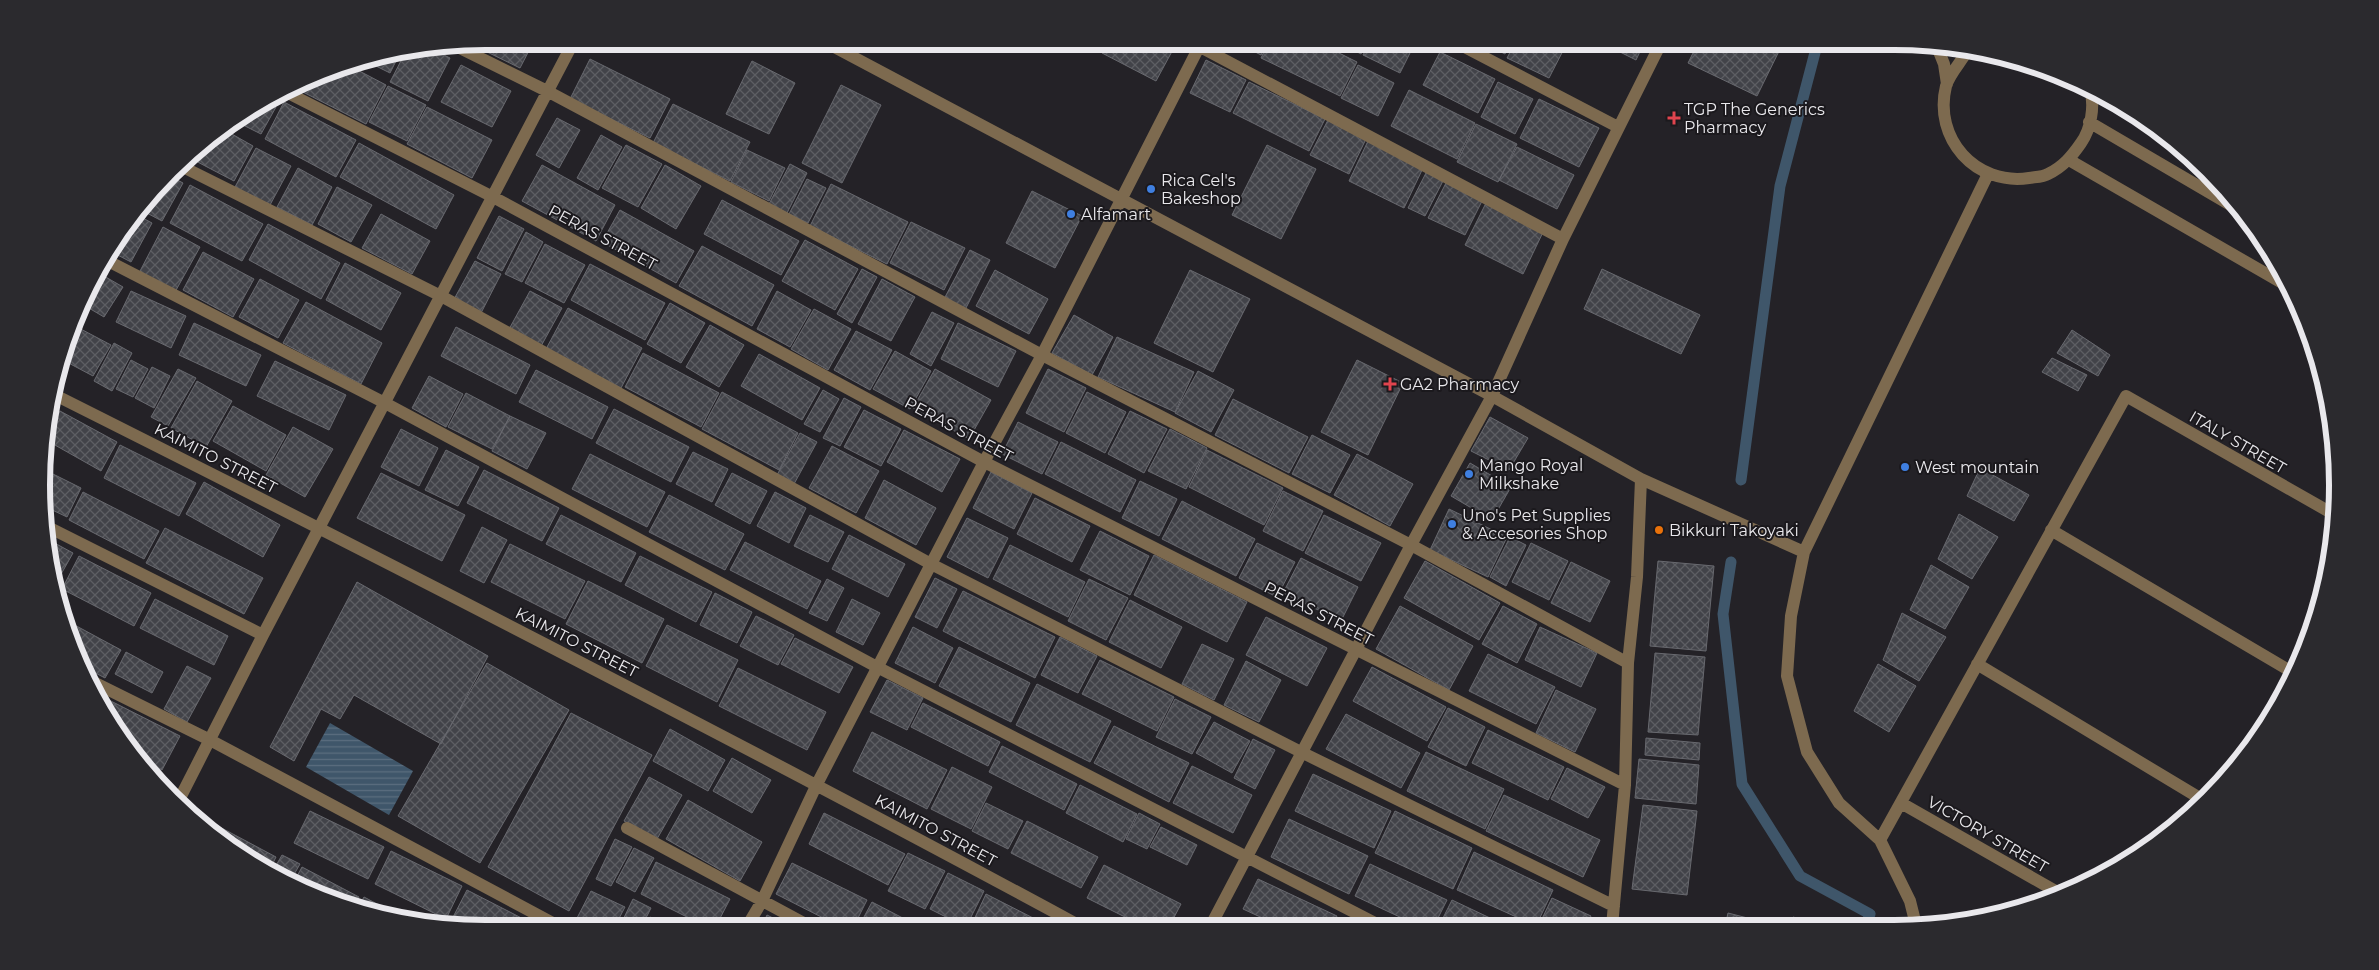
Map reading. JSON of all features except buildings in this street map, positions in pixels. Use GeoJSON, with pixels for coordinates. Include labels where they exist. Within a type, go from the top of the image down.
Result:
{"type":"FeatureCollection","features":[{"type":"Feature","properties":{"kind":"street"},"geometry":{"type":"LineString","coordinates":[[181,796],[263,635],[569,50]]}},
{"type":"Feature","properties":{"kind":"street"},"geometry":{"type":"LineString","coordinates":[[840,50],[1492,396],[1641,479],[1804,552]]}},
{"type":"Feature","properties":{"kind":"street"},"geometry":{"type":"LineString","coordinates":[[751,920],[762,901],[817,784],[877,667],[1042,355],[1194,50]]}},
{"type":"Feature","properties":{"kind":"street"},"geometry":{"type":"LineString","coordinates":[[1210,50],[1563,239]]}},
{"type":"Feature","properties":{"kind":"street"},"geometry":{"type":"LineString","coordinates":[[1470,50],[1618,127]]}},
{"type":"Feature","properties":{"kind":"street"},"geometry":{"type":"LineString","coordinates":[[1214,920],[1411,545],[1492,396],[1563,239],[1657,50]]}},
{"type":"Feature","properties":{"kind":"street"},"geometry":{"type":"LineString","coordinates":[[465,51],[547,91],[1042,355],[1411,545],[1628,663]]}},
{"type":"Feature","properties":{"kind":"street"},"geometry":{"type":"LineString","coordinates":[[1940,53],[1944,64],[1947,84],[1944,109],[1951,139],[1966,159],[1988,174],[2013,180],[2047,175],[2069,160],[2088,133],[2092,98]]}},
{"type":"Feature","properties":{"kind":"street"},"geometry":{"type":"LineString","coordinates":[[1947,84],[1964,56]]}},
{"type":"Feature","properties":{"kind":"street","name":"PERAS STREET"},"geometry":{"type":"LineString","coordinates":[[292,95],[493,197],[984,462],[1625,785]]}},
{"type":"Feature","properties":{"kind":"street"},"geometry":{"type":"LineString","coordinates":[[2089,122],[2223,201]]}},
{"type":"Feature","properties":{"kind":"street"},"geometry":{"type":"LineString","coordinates":[[2069,160],[2277,280]]}},
{"type":"Feature","properties":{"kind":"street"},"geometry":{"type":"LineString","coordinates":[[186,169],[441,296],[931,564],[1303,753],[1614,906]]}},
{"type":"Feature","properties":{"kind":"street"},"geometry":{"type":"LineString","coordinates":[[1915,919],[1910,900],[1880,840],[1839,803],[1807,752],[1787,676],[1791,616],[1804,552],[1988,174]]}},
{"type":"Feature","properties":{"kind":"street"},"geometry":{"type":"LineString","coordinates":[[111,262],[385,403],[877,667],[1369,920]]}},
{"type":"Feature","properties":{"kind":"street","name":"ITALY STREET"},"geometry":{"type":"LineString","coordinates":[[2051,530],[2126,396],[2328,511]]}},
{"type":"Feature","properties":{"kind":"street","name":"KAIMITO STREET"},"geometry":{"type":"LineString","coordinates":[[59,397],[319,528],[817,784],[1069,920]]}},
{"type":"Feature","properties":{"kind":"street"},"geometry":{"type":"LineString","coordinates":[[1613,920],[1625,785],[1628,663],[1637,577],[1641,479]]}},
{"type":"Feature","properties":{"kind":"street"},"geometry":{"type":"LineString","coordinates":[[53,529],[263,635]]}},
{"type":"Feature","properties":{"kind":"street"},"geometry":{"type":"LineString","coordinates":[[1880,840],[2051,530],[2288,669]]}},
{"type":"Feature","properties":{"kind":"street"},"geometry":{"type":"LineString","coordinates":[[1977,664],[2198,797]]}},
{"type":"Feature","properties":{"kind":"street"},"geometry":{"type":"LineString","coordinates":[[100,686],[210,740],[549,920]]}},
{"type":"Feature","properties":{"kind":"street","name":"VICTORY STREET"},"geometry":{"type":"LineString","coordinates":[[1901,803],[2053,890]]}},
{"type":"Feature","properties":{"kind":"street"},"geometry":{"type":"LineString","coordinates":[[627,828],[798,920]]}},
{"type":"Feature","properties":{"kind":"water"},"geometry":{"type":"Polygon","coordinates":[[[330,723],[413,771],[389,815],[306,767],[330,723]]]}},
{"type":"Feature","properties":{"kind":"waterway"},"geometry":{"type":"LineString","coordinates":[[1741,480],[1780,186],[1816,50]]}},
{"type":"Feature","properties":{"kind":"waterway"},"geometry":{"type":"LineString","coordinates":[[1731,562],[1723,614],[1742,784],[1800,876],[1870,914],[1868,920]]}},
{"type":"Feature","properties":{"kind":"place","name":"TGP The Generics Pharmacy"},"geometry":{"type":"Point","coordinates":[1674,118]}},
{"type":"Feature","properties":{"kind":"place","name":"Rica Cel's Bakeshop"},"geometry":{"type":"Point","coordinates":[1151,189]}},
{"type":"Feature","properties":{"kind":"place","name":"Alfamart"},"geometry":{"type":"Point","coordinates":[1071,214]}},
{"type":"Feature","properties":{"kind":"place","name":"GA2 Pharmacy"},"geometry":{"type":"Point","coordinates":[1390,384]}},
{"type":"Feature","properties":{"kind":"place","name":"West mountain"},"geometry":{"type":"Point","coordinates":[1905,467]}},
{"type":"Feature","properties":{"kind":"place","name":"Mango Royal Milkshake"},"geometry":{"type":"Point","coordinates":[1469,474]}},
{"type":"Feature","properties":{"kind":"place","name":"Uno's Pet Supplies & Accesories Shop"},"geometry":{"type":"Point","coordinates":[1452,524]}},
{"type":"Feature","properties":{"kind":"place","name":"Bikkuri Takoyaki"},"geometry":{"type":"Point","coordinates":[1659,530]}}]}
